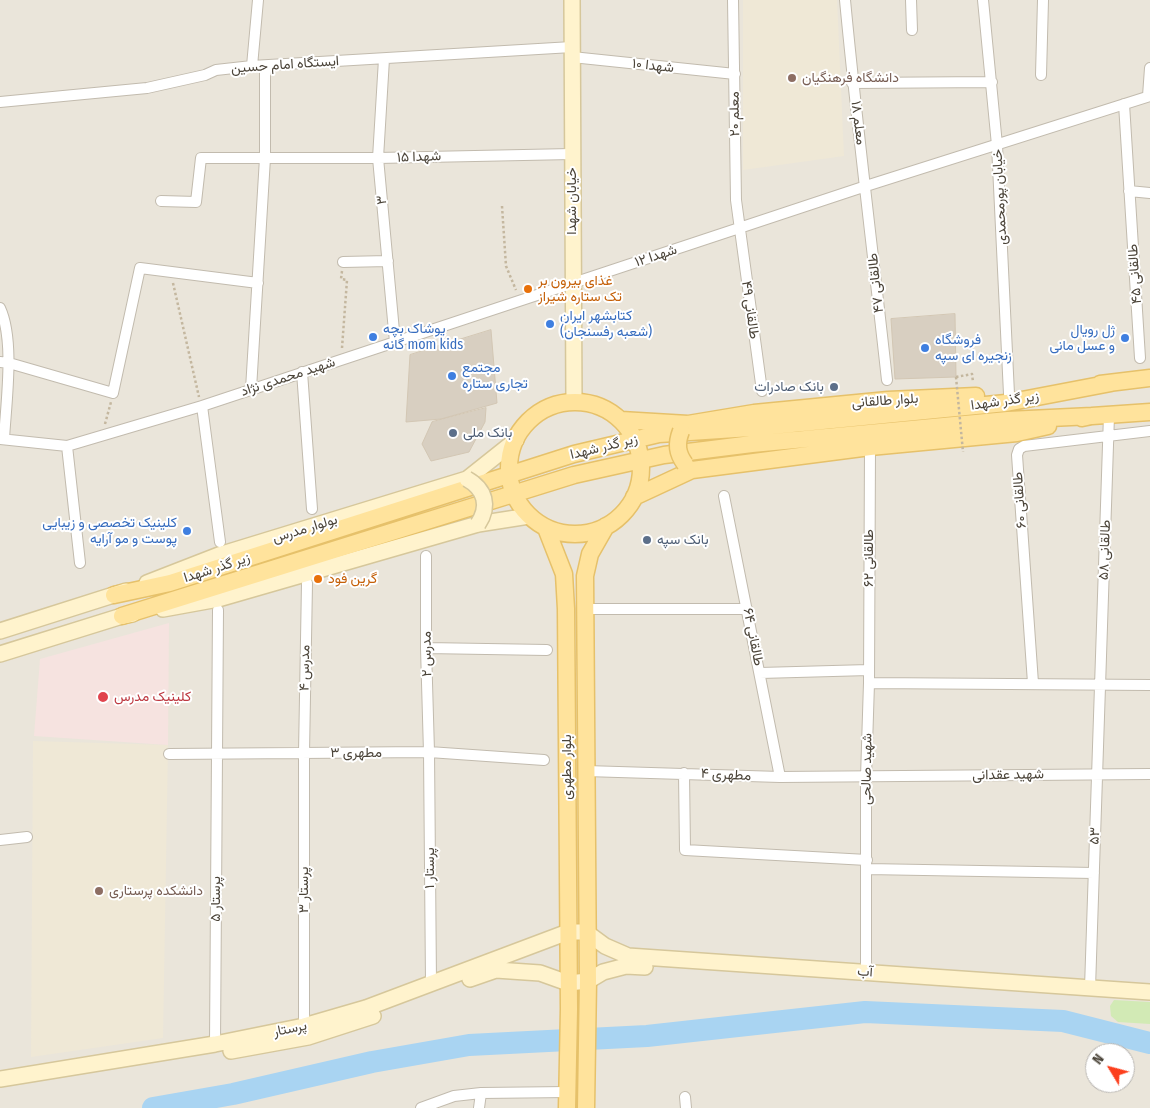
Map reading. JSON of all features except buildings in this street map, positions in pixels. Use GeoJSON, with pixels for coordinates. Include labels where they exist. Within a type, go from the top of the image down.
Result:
{"type":"FeatureCollection","features":[{"type":"Feature","properties":{"kind":"main road","name":"بلوار طالقانی"},"geometry":{"type":"LineString","coordinates":[[621,420],[684,428],[754,413],[868,402],[1009,394],[1150,378]]}},
{"type":"Feature","properties":{"kind":"main road","name":"زیر گذر شهدا"},"geometry":{"type":"LineString","coordinates":[[114,595],[170,583],[574,454],[660,434],[751,428],[1006,403],[1111,383]]}},
{"type":"Feature","properties":{"kind":"main road"},"geometry":{"type":"LineString","coordinates":[[574,402],[591,404],[607,410],[621,420],[633,437],[640,456],[640,477],[634,497],[622,514],[606,526],[586,533],[566,534],[546,528],[529,516],[517,500],[510,480],[510,460],[516,440],[526,424],[540,412],[556,405],[574,402]]}},
{"type":"Feature","properties":{"kind":"main road"},"geometry":{"type":"LineString","coordinates":[[634,497],[688,467],[1017,433],[1092,416],[1150,412]]}},
{"type":"Feature","properties":{"kind":"main road","name":"زیر گذر شهدا"},"geometry":{"type":"LineString","coordinates":[[122,616],[574,475],[664,455],[752,444],[1008,420],[1092,416]]}},
{"type":"Feature","properties":{"kind":"main road"},"geometry":{"type":"LineString","coordinates":[[684,428],[678,439],[678,448],[680,457],[688,467]]}},
{"type":"Feature","properties":{"kind":"main road","name":"بلوار مطهری"},"geometry":{"type":"LineString","coordinates":[[586,1108],[588,981],[586,932],[585,576],[590,554],[606,526]]}},
{"type":"Feature","properties":{"kind":"main road","name":"بلوار مطهری"},"geometry":{"type":"LineString","coordinates":[[546,528],[564,574],[566,609],[568,1094]]}},
{"type":"Feature","properties":{"kind":"street"},"geometry":{"type":"LineString","coordinates":[[252,66],[258,0]]}},
{"type":"Feature","properties":{"kind":"street","name":"خیابان شهدا"},"geometry":{"type":"LineString","coordinates":[[572,0],[574,402]]}},
{"type":"Feature","properties":{"kind":"street","name":"معلم ۲۰"},"geometry":{"type":"LineString","coordinates":[[733,0],[736,200],[739,229]]}},
{"type":"Feature","properties":{"kind":"street","name":"معلم ۱۸"},"geometry":{"type":"LineString","coordinates":[[845,0],[852,83],[866,186]]}},
{"type":"Feature","properties":{"kind":"street"},"geometry":{"type":"LineString","coordinates":[[911,0],[912,30]]}},
{"type":"Feature","properties":{"kind":"street","name":"خیابان پورمحمدی"},"geometry":{"type":"LineString","coordinates":[[983,0],[997,145],[1009,394]]}},
{"type":"Feature","properties":{"kind":"street"},"geometry":{"type":"LineString","coordinates":[[1041,75],[1043,0]]}},
{"type":"Feature","properties":{"kind":"street","name":"ایستگاه امام حسین"},"geometry":{"type":"LineString","coordinates":[[0,102],[147,88],[205,75],[216,70],[252,66],[572,52]]}},
{"type":"Feature","properties":{"kind":"street","name":"شهدا ۱۰"},"geometry":{"type":"LineString","coordinates":[[572,52],[735,74]]}},
{"type":"Feature","properties":{"kind":"street","name":"۳"},"geometry":{"type":"LineString","coordinates":[[384,59],[378,158],[395,342]]}},
{"type":"Feature","properties":{"kind":"street"},"geometry":{"type":"LineString","coordinates":[[251,390],[265,158],[265,66]]}},
{"type":"Feature","properties":{"kind":"street"},"geometry":{"type":"LineString","coordinates":[[1149,96],[1150,68]]}},
{"type":"Feature","properties":{"kind":"street"},"geometry":{"type":"LineString","coordinates":[[852,83],[992,82]]}},
{"type":"Feature","properties":{"kind":"street","name":"۱۲ شهدا"},"geometry":{"type":"LineString","coordinates":[[573,284],[866,186],[1149,96]]}},
{"type":"Feature","properties":{"kind":"street","name":"طالقانی ۴۵"},"geometry":{"type":"LineString","coordinates":[[1124,104],[1140,358]]}},
{"type":"Feature","properties":{"kind":"street","name":"شهدا ۱۵"},"geometry":{"type":"LineString","coordinates":[[160,201],[196,202],[200,158],[378,158],[572,154]]}},
{"type":"Feature","properties":{"kind":"street","name":"طالقانی ۴۷"},"geometry":{"type":"LineString","coordinates":[[866,186],[887,380]]}},
{"type":"Feature","properties":{"kind":"street"},"geometry":{"type":"LineString","coordinates":[[1129,191],[1150,193]]}},
{"type":"Feature","properties":{"kind":"street","name":"طالقانی ۴۹"},"geometry":{"type":"LineString","coordinates":[[739,229],[762,391]]}},
{"type":"Feature","properties":{"kind":"street"},"geometry":{"type":"LineString","coordinates":[[343,262],[388,261]]}},
{"type":"Feature","properties":{"kind":"street"},"geometry":{"type":"LineString","coordinates":[[5,362],[113,393],[140,268],[258,283]]}},
{"type":"Feature","properties":{"kind":"street","name":"شهید محمدی نژاد"},"geometry":{"type":"LineString","coordinates":[[2,439],[67,446],[202,406],[573,284]]}},
{"type":"Feature","properties":{"kind":"street"},"geometry":{"type":"LineString","coordinates":[[0,308],[4,317],[5,362],[2,439]]}},
{"type":"Feature","properties":{"kind":"street"},"geometry":{"type":"LineString","coordinates":[[302,372],[312,510]]}},
{"type":"Feature","properties":{"kind":"street"},"geometry":{"type":"LineString","coordinates":[[202,406],[220,542]]}},
{"type":"Feature","properties":{"kind":"street","name":"طالقانی ۵۸"},"geometry":{"type":"LineString","coordinates":[[1100,685],[1109,415]]}},
{"type":"Feature","properties":{"kind":"street","name":"طالقانی ۶۰"},"geometry":{"type":"LineString","coordinates":[[1033,683],[1017,454],[1019,449],[1024,446],[1150,431]]}},
{"type":"Feature","properties":{"kind":"street","name":"بولوار مدرس"},"geometry":{"type":"LineString","coordinates":[[0,631],[114,595],[219,555],[467,479],[516,440]]}},
{"type":"Feature","properties":{"kind":"street"},"geometry":{"type":"LineString","coordinates":[[67,446],[80,563]]}},
{"type":"Feature","properties":{"kind":"street","name":"طالقانی ۶۲"},"geometry":{"type":"LineString","coordinates":[[869,670],[870,447]]}},
{"type":"Feature","properties":{"kind":"street"},"geometry":{"type":"LineString","coordinates":[[467,479],[475,483],[481,490],[484,498],[483,516],[478,524]]}},
{"type":"Feature","properties":{"kind":"street","name":"طالقانی ۶۴"},"geometry":{"type":"LineString","coordinates":[[724,496],[780,777]]}},
{"type":"Feature","properties":{"kind":"street"},"geometry":{"type":"LineString","coordinates":[[0,654],[122,616],[218,600],[478,524],[529,516]]}},
{"type":"Feature","properties":{"kind":"street","name":"مدرس ۲"},"geometry":{"type":"LineString","coordinates":[[426,556],[429,752]]}},
{"type":"Feature","properties":{"kind":"street","name":"مدرس ۴"},"geometry":{"type":"LineString","coordinates":[[304,753],[307,583]]}},
{"type":"Feature","properties":{"kind":"street"},"geometry":{"type":"LineString","coordinates":[[584,609],[748,609]]}},
{"type":"Feature","properties":{"kind":"street","name":"پرستار ۵"},"geometry":{"type":"LineString","coordinates":[[215,1044],[218,610]]}},
{"type":"Feature","properties":{"kind":"street"},"geometry":{"type":"LineString","coordinates":[[426,648],[547,650]]}},
{"type":"Feature","properties":{"kind":"street"},"geometry":{"type":"LineString","coordinates":[[760,673],[869,670]]}},
{"type":"Feature","properties":{"kind":"street","name":"شهید صالحی"},"geometry":{"type":"LineString","coordinates":[[866,972],[866,777],[869,670]]}},
{"type":"Feature","properties":{"kind":"street"},"geometry":{"type":"LineString","coordinates":[[869,683],[1033,683],[1150,686]]}},
{"type":"Feature","properties":{"kind":"street","name":"۵۳"},"geometry":{"type":"LineString","coordinates":[[1090,988],[1100,685]]}},
{"type":"Feature","properties":{"kind":"street","name":"مطهری ۳"},"geometry":{"type":"LineString","coordinates":[[169,754],[429,752],[544,760]]}},
{"type":"Feature","properties":{"kind":"street","name":"پرستار ۱"},"geometry":{"type":"LineString","coordinates":[[429,752],[431,983]]}},
{"type":"Feature","properties":{"kind":"street","name":"پرستار ۳"},"geometry":{"type":"LineString","coordinates":[[304,753],[304,1026]]}},
{"type":"Feature","properties":{"kind":"street","name":"مطهری ۴"},"geometry":{"type":"LineString","coordinates":[[586,771],[780,777],[866,777]]}},
{"type":"Feature","properties":{"kind":"street"},"geometry":{"type":"LineString","coordinates":[[684,773],[685,850],[867,865],[1094,873]]}},
{"type":"Feature","properties":{"kind":"street","name":"شهید عقدانی"},"geometry":{"type":"LineString","coordinates":[[866,777],[1150,774]]}},
{"type":"Feature","properties":{"kind":"street"},"geometry":{"type":"LineString","coordinates":[[0,840],[27,837]]}},
{"type":"Feature","properties":{"kind":"street"},"geometry":{"type":"LineString","coordinates":[[568,932],[586,932]]}},
{"type":"Feature","properties":{"kind":"street","name":"پرستار"},"geometry":{"type":"LineString","coordinates":[[0,1079],[215,1044],[304,1026],[366,1008],[568,932]]}},
{"type":"Feature","properties":{"kind":"street","name":"آب"},"geometry":{"type":"LineString","coordinates":[[586,932],[605,946],[628,956],[1150,992]]}},
{"type":"Feature","properties":{"kind":"street","name":"آب"},"geometry":{"type":"LineString","coordinates":[[588,981],[603,972],[626,966],[1150,1002]]}},
{"type":"Feature","properties":{"kind":"street","name":"پرستار"},"geometry":{"type":"LineString","coordinates":[[0,1088],[308,1038],[496,970],[540,973],[568,983]]}},
{"type":"Feature","properties":{"kind":"street"},"geometry":{"type":"LineString","coordinates":[[568,983],[588,981]]}},
{"type":"Feature","properties":{"kind":"street"},"geometry":{"type":"LineString","coordinates":[[479,1108],[481,1093]]}},
{"type":"Feature","properties":{"kind":"street"},"geometry":{"type":"LineString","coordinates":[[421,1108],[454,1096],[481,1093],[568,1094]]}},
{"type":"Feature","properties":{"kind":"street"},"geometry":{"type":"LineString","coordinates":[[685,1096],[686,1108]]}},
{"type":"Feature","properties":{"kind":"path"},"geometry":{"type":"LineString","coordinates":[[502,206],[506,266],[521,300]]}},
{"type":"Feature","properties":{"kind":"path"},"geometry":{"type":"LineString","coordinates":[[342,360],[347,280],[341,279],[343,262]]}},
{"type":"Feature","properties":{"kind":"path"},"geometry":{"type":"LineString","coordinates":[[170,272],[202,406]]}},
{"type":"Feature","properties":{"kind":"path"},"geometry":{"type":"LineString","coordinates":[[963,452],[956,377],[972,374]]}},
{"type":"Feature","properties":{"kind":"path"},"geometry":{"type":"LineString","coordinates":[[103,435],[113,393]]}},
{"type":"Feature","properties":{"kind":"shaded area"},"geometry":{"type":"Polygon","coordinates":[[[0,0],[1150,0],[1150,1108],[0,1108],[0,0]]]}},
{"type":"Feature","properties":{"kind":"shaded area","name":"دانشگاه فرهنگیان"},"geometry":{"type":"Polygon","coordinates":[[[743,0],[837,0],[844,156],[743,170],[743,0]]]}},
{"type":"Feature","properties":{"kind":"shaded area","name":"کلینیک مدرس"},"geometry":{"type":"Polygon","coordinates":[[[169,623],[168,745],[34,736],[40,659],[169,623]]]}},
{"type":"Feature","properties":{"kind":"shaded area","name":"دانشکده پرستاری"},"geometry":{"type":"Polygon","coordinates":[[[33,741],[168,745],[163,1038],[31,1057],[33,741]]]}},
{"type":"Feature","properties":{"kind":"green space"},"geometry":{"type":"Polygon","coordinates":[[[1114,1000],[1150,1002],[1150,1024],[1118,1022],[1111,1016],[1110,1006],[1114,1000]]]}},
{"type":"Feature","properties":{"kind":"waterway"},"geometry":{"type":"LineString","coordinates":[[153,1108],[233,1094],[372,1062],[469,1045],[647,1036],[865,1012],[1063,1021],[1150,1043]]}},
{"type":"Feature","properties":{"kind":"place","name":"دانشگاه فرهنگیان"},"geometry":{"type":"Point","coordinates":[792,78]}},
{"type":"Feature","properties":{"kind":"place","name":"غذای بیرون بر تک ستاره شیراز"},"geometry":{"type":"Point","coordinates":[528,289]}},
{"type":"Feature","properties":{"kind":"place","name":"کتابشهر ایران (شعبه رفسنجان)"},"geometry":{"type":"Point","coordinates":[550,324]}},
{"type":"Feature","properties":{"kind":"place","name":"پوشاک بچه گانه mom kids"},"geometry":{"type":"Point","coordinates":[373,337]}},
{"type":"Feature","properties":{"kind":"place","name":"ژل رویال و عسل مانی"},"geometry":{"type":"Point","coordinates":[1125,338]}},
{"type":"Feature","properties":{"kind":"place","name":"فروشگاه زنجیره ای سپه"},"geometry":{"type":"Point","coordinates":[925,348]}},
{"type":"Feature","properties":{"kind":"place","name":"مجتمع تجاری ستاره"},"geometry":{"type":"Point","coordinates":[452,376]}},
{"type":"Feature","properties":{"kind":"place","name":"بانک صادرات"},"geometry":{"type":"Point","coordinates":[834,387]}},
{"type":"Feature","properties":{"kind":"place","name":"بانک ملی"},"geometry":{"type":"Point","coordinates":[453,433]}},
{"type":"Feature","properties":{"kind":"place","name":"کلینیک تخصصی و زیبایی پوست و مو آرایه"},"geometry":{"type":"Point","coordinates":[187,531]}},
{"type":"Feature","properties":{"kind":"place","name":"بانک سپه"},"geometry":{"type":"Point","coordinates":[647,540]}},
{"type":"Feature","properties":{"kind":"place","name":"گرین فود"},"geometry":{"type":"Point","coordinates":[318,579]}},
{"type":"Feature","properties":{"kind":"place","name":"کلینیک مدرس"},"geometry":{"type":"Point","coordinates":[103,697]}},
{"type":"Feature","properties":{"kind":"place","name":"دانشکده پرستاری"},"geometry":{"type":"Point","coordinates":[99,891]}}]}
